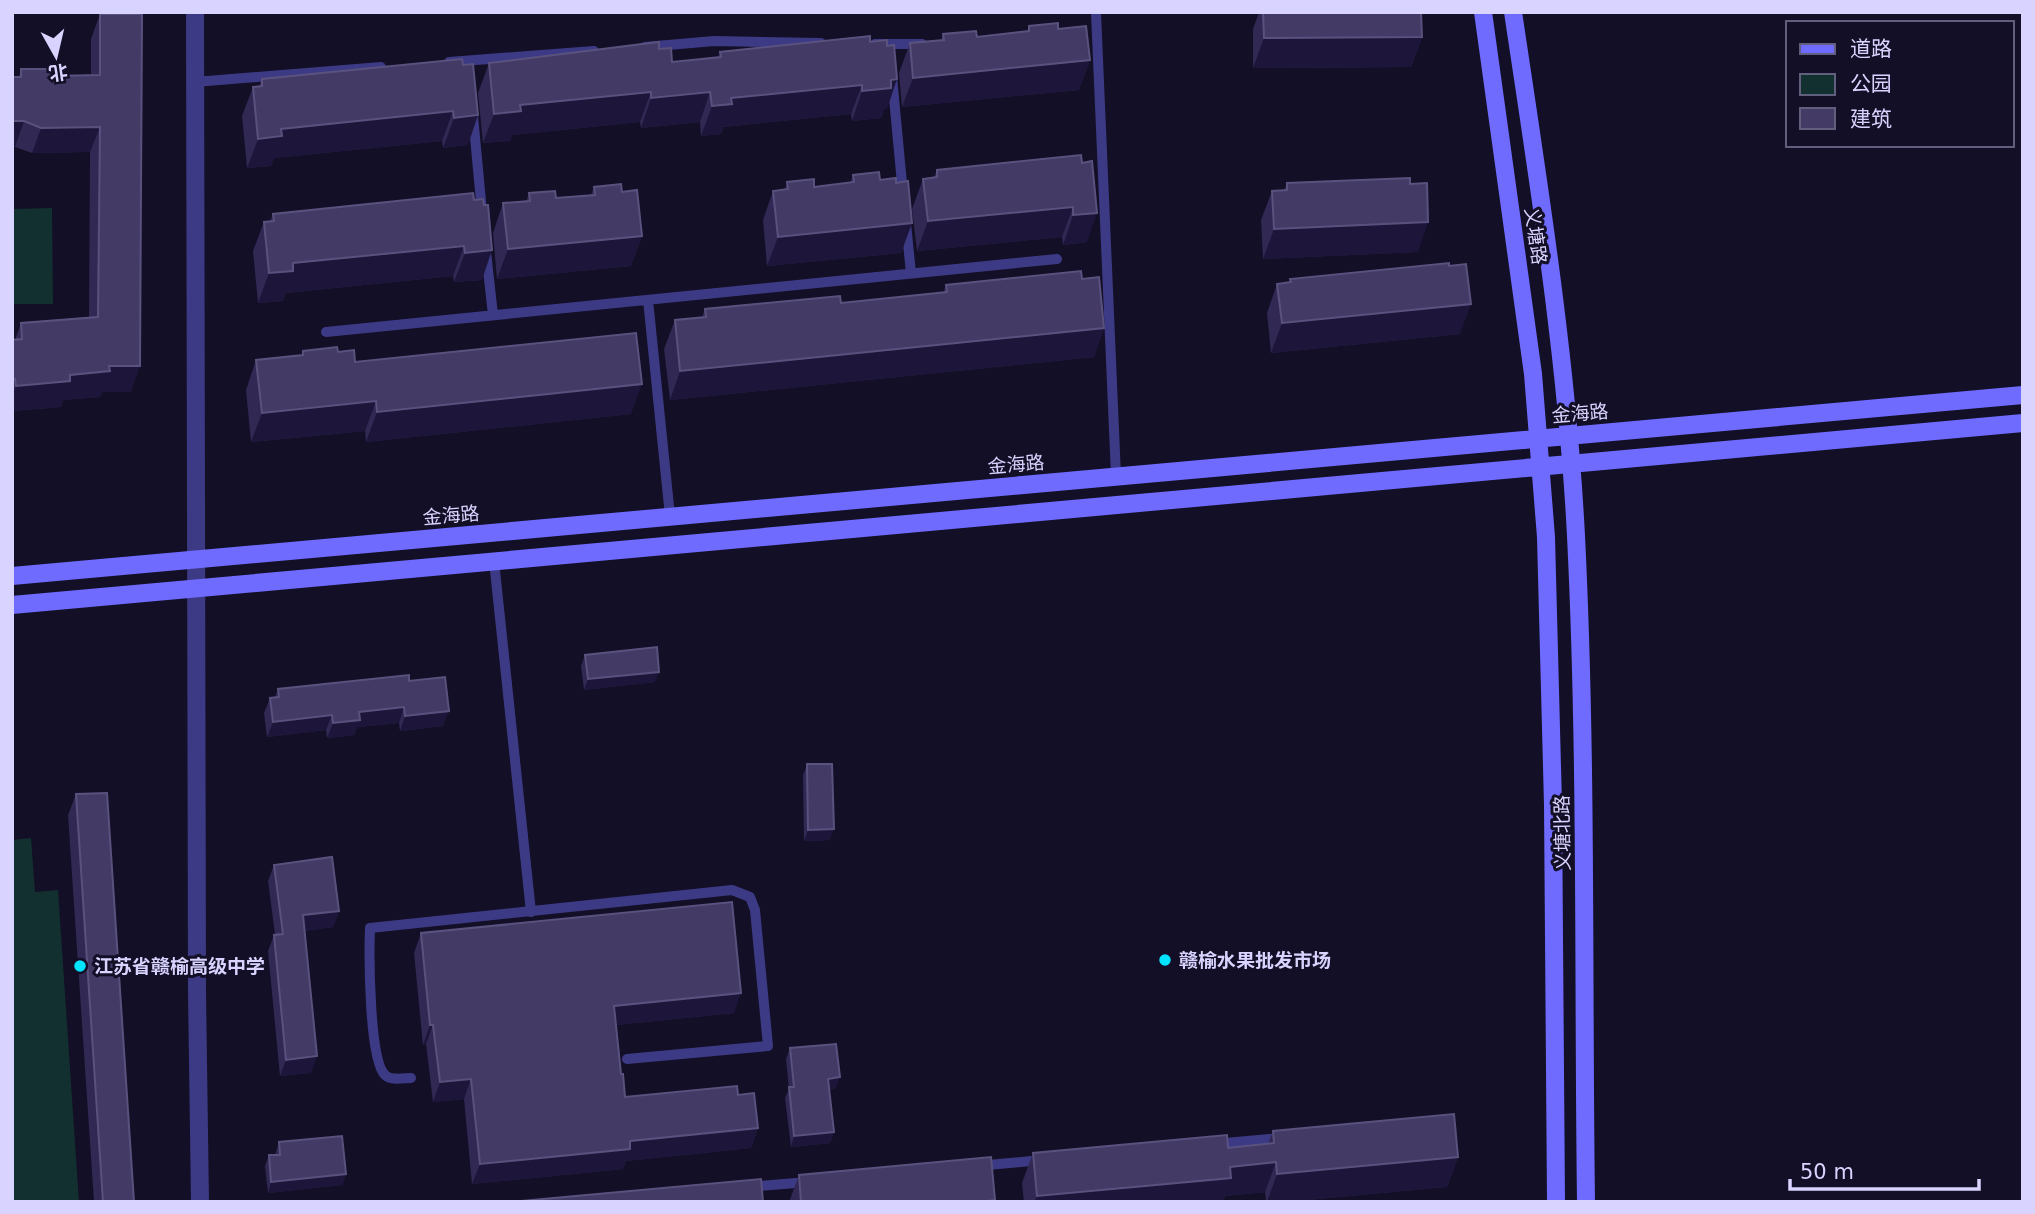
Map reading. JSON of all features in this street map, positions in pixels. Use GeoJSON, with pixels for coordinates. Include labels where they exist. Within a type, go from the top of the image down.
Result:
{"type":"FeatureCollection","features":[{"type":"Feature","properties":{"kind":"main road","name":"义塘路"},"geometry":{"type":"LineString","coordinates":[[1483,12],[1533,374],[1540,467]]}},
{"type":"Feature","properties":{"kind":"main road","name":"义塘路"},"geometry":{"type":"LineString","coordinates":[[1513,12],[1563,371],[1570,464]]}},
{"type":"Feature","properties":{"kind":"main road","name":"金海路"},"geometry":{"type":"LineString","coordinates":[[12,576],[2023,395]]}},
{"type":"Feature","properties":{"kind":"main road"},"geometry":{"type":"LineString","coordinates":[[12,605],[2023,424]]}},
{"type":"Feature","properties":{"kind":"main road","name":"义塘北路"},"geometry":{"type":"LineString","coordinates":[[1570,464],[1576,536],[1583,805],[1586,1202]]}},
{"type":"Feature","properties":{"kind":"main road","name":"义塘北路"},"geometry":{"type":"LineString","coordinates":[[1540,467],[1546,537],[1553,805],[1556,1202]]}},
{"type":"Feature","properties":{"kind":"street"},"geometry":{"type":"LineString","coordinates":[[195,12],[200,1202]]}},
{"type":"Feature","properties":{"kind":"lane"},"geometry":{"type":"LineString","coordinates":[[1096,13],[1116,476]]}},
{"type":"Feature","properties":{"kind":"lane"},"geometry":{"type":"LineString","coordinates":[[632,48],[714,41],[835,43]]}},
{"type":"Feature","properties":{"kind":"lane"},"geometry":{"type":"LineString","coordinates":[[862,43],[940,45]]}},
{"type":"Feature","properties":{"kind":"lane"},"geometry":{"type":"LineString","coordinates":[[888,44],[890,57]]}},
{"type":"Feature","properties":{"kind":"lane"},"geometry":{"type":"LineString","coordinates":[[440,63],[604,50]]}},
{"type":"Feature","properties":{"kind":"lane"},"geometry":{"type":"LineString","coordinates":[[467,61],[468,74]]}},
{"type":"Feature","properties":{"kind":"lane"},"geometry":{"type":"LineString","coordinates":[[195,82],[399,66]]}},
{"type":"Feature","properties":{"kind":"lane"},"geometry":{"type":"LineString","coordinates":[[891,71],[911,273]]}},
{"type":"Feature","properties":{"kind":"lane"},"geometry":{"type":"LineString","coordinates":[[471,101],[483,222]]}},
{"type":"Feature","properties":{"kind":"lane"},"geometry":{"type":"LineString","coordinates":[[485,235],[493,316]]}},
{"type":"Feature","properties":{"kind":"lane"},"geometry":{"type":"LineString","coordinates":[[326,332],[1057,259]]}},
{"type":"Feature","properties":{"kind":"lane"},"geometry":{"type":"LineString","coordinates":[[648,300],[670,516]]}},
{"type":"Feature","properties":{"kind":"lane"},"geometry":{"type":"LineString","coordinates":[[494,561],[531,912]]}},
{"type":"Feature","properties":{"kind":"lane"},"geometry":{"type":"LineString","coordinates":[[411,1078],[391,1079],[384,1075],[376,1058],[368,962],[370,928],[732,890],[750,897],[755,910],[768,1046],[627,1059]]}},
{"type":"Feature","properties":{"kind":"lane"},"geometry":{"type":"LineString","coordinates":[[1196,1146],[1293,1137]]}},
{"type":"Feature","properties":{"kind":"lane"},"geometry":{"type":"LineString","coordinates":[[962,1167],[1058,1158]]}},
{"type":"Feature","properties":{"kind":"lane"},"geometry":{"type":"LineString","coordinates":[[741,1188],[824,1180]]}},
{"type":"Feature","properties":{"kind":"green space"},"geometry":{"type":"Polygon","coordinates":[[[52,208],[53,304],[12,304],[12,209],[52,208]]]}},
{"type":"Feature","properties":{"kind":"green space"},"geometry":{"type":"Polygon","coordinates":[[[31,838],[35,892],[58,890],[79,1202],[12,1202],[12,840],[31,838]]]}},
{"type":"Feature","properties":{"kind":"building"},"geometry":{"type":"Polygon","coordinates":[[[1263,12],[1421,12],[1422,37],[1264,38],[1263,12]]]}},
{"type":"Feature","properties":{"kind":"building"},"geometry":{"type":"Polygon","coordinates":[[[100,14],[142,14],[140,366],[109,366],[110,371],[70,375],[70,381],[16,386],[15,379],[12,380],[12,340],[22,339],[21,323],[98,317],[100,127],[41,128],[24,121],[12,121],[12,77],[21,77],[21,69],[51,69],[51,76],[100,75],[100,14]]]}},
{"type":"Feature","properties":{"kind":"building"},"geometry":{"type":"Polygon","coordinates":[[[1058,23],[1058,29],[1086,26],[1090,60],[913,78],[910,43],[944,40],[943,34],[976,31],[977,37],[1029,31],[1029,26],[1058,23]]]}},
{"type":"Feature","properties":{"kind":"building"},"geometry":{"type":"Polygon","coordinates":[[[870,36],[870,42],[887,40],[887,46],[894,45],[897,79],[891,80],[891,88],[862,91],[862,85],[731,98],[732,104],[712,106],[710,92],[651,98],[651,92],[520,105],[521,111],[494,114],[489,63],[659,42],[659,49],[671,48],[672,62],[721,57],[720,52],[870,36]]]}},
{"type":"Feature","properties":{"kind":"building"},"geometry":{"type":"Polygon","coordinates":[[[462,59],[463,65],[473,64],[478,115],[454,118],[453,111],[281,129],[282,136],[258,139],[253,87],[262,86],[262,79],[462,59]]]}},
{"type":"Feature","properties":{"kind":"building"},"geometry":{"type":"Polygon","coordinates":[[[1081,155],[1082,163],[1092,161],[1097,213],[1073,215],[1073,207],[928,221],[923,179],[937,177],[937,170],[1081,155]]]}},
{"type":"Feature","properties":{"kind":"building"},"geometry":{"type":"Polygon","coordinates":[[[879,172],[880,180],[896,178],[896,183],[908,181],[912,223],[778,237],[773,191],[788,189],[787,182],[814,179],[814,187],[854,182],[853,175],[879,172]]]}},
{"type":"Feature","properties":{"kind":"building"},"geometry":{"type":"Polygon","coordinates":[[[1410,178],[1410,184],[1427,183],[1428,222],[1274,229],[1272,191],[1287,190],[1287,183],[1410,178]]]}},
{"type":"Feature","properties":{"kind":"building"},"geometry":{"type":"Polygon","coordinates":[[[621,184],[622,192],[637,190],[642,236],[508,249],[503,203],[530,201],[529,193],[555,191],[556,198],[595,195],[594,187],[621,184]]]}},
{"type":"Feature","properties":{"kind":"building"},"geometry":{"type":"Polygon","coordinates":[[[473,193],[474,200],[483,199],[484,205],[488,205],[492,250],[465,253],[464,246],[293,263],[293,271],[269,273],[264,222],[274,221],[273,214],[473,193]]]}},
{"type":"Feature","properties":{"kind":"building"},"geometry":{"type":"Polygon","coordinates":[[[1449,263],[1449,266],[1466,264],[1471,304],[1282,323],[1277,284],[1291,282],[1290,279],[1449,263]]]}},
{"type":"Feature","properties":{"kind":"building"},"geometry":{"type":"Polygon","coordinates":[[[1081,271],[1082,279],[1099,277],[1104,328],[680,371],[675,320],[706,317],[705,309],[840,296],[841,303],[947,292],[946,285],[1081,271]]]}},
{"type":"Feature","properties":{"kind":"building"},"geometry":{"type":"Polygon","coordinates":[[[636,333],[642,384],[377,412],[376,401],[262,413],[256,360],[303,355],[303,351],[337,347],[338,352],[354,350],[355,362],[636,333]]]}},
{"type":"Feature","properties":{"kind":"building"},"geometry":{"type":"Polygon","coordinates":[[[657,647],[659,672],[588,679],[585,655],[657,647]]]}},
{"type":"Feature","properties":{"kind":"building"},"geometry":{"type":"Polygon","coordinates":[[[409,675],[409,681],[445,677],[449,711],[405,716],[404,707],[359,712],[360,720],[333,723],[332,715],[273,722],[270,698],[279,697],[278,689],[409,675]]]}},
{"type":"Feature","properties":{"kind":"building"},"geometry":{"type":"Polygon","coordinates":[[[807,764],[832,764],[834,829],[808,830],[807,764]]]}},
{"type":"Feature","properties":{"kind":"building"},"geometry":{"type":"Polygon","coordinates":[[[107,793],[134,1202],[103,1202],[76,794],[107,793]]]}},
{"type":"Feature","properties":{"kind":"building"},"geometry":{"type":"Polygon","coordinates":[[[332,857],[339,911],[303,915],[317,1056],[286,1060],[274,935],[283,934],[274,865],[332,857]]]}},
{"type":"Feature","properties":{"kind":"building"},"geometry":{"type":"Polygon","coordinates":[[[732,902],[741,993],[614,1006],[621,1074],[625,1097],[737,1086],[738,1095],[754,1093],[758,1128],[630,1141],[630,1149],[480,1164],[471,1079],[440,1082],[433,1025],[430,1025],[421,933],[732,902]]]}},
{"type":"Feature","properties":{"kind":"building"},"geometry":{"type":"Polygon","coordinates":[[[836,1044],[840,1077],[828,1079],[834,1132],[794,1136],[789,1087],[794,1087],[790,1048],[836,1044]]]}},
{"type":"Feature","properties":{"kind":"building"},"geometry":{"type":"Polygon","coordinates":[[[1454,1114],[1458,1157],[1277,1174],[1276,1162],[1230,1167],[1231,1178],[1037,1196],[1033,1153],[1227,1135],[1228,1148],[1274,1143],[1273,1131],[1454,1114]]]}},
{"type":"Feature","properties":{"kind":"building"},"geometry":{"type":"Polygon","coordinates":[[[342,1136],[346,1174],[271,1182],[269,1155],[280,1155],[279,1142],[342,1136]]]}},
{"type":"Feature","properties":{"kind":"building"},"geometry":{"type":"Polygon","coordinates":[[[991,1157],[995,1200],[801,1202],[799,1175],[991,1157]]]}},
{"type":"Feature","properties":{"kind":"building"},"geometry":{"type":"Polygon","coordinates":[[[761,1179],[763,1202],[510,1202],[761,1179]]]}},
{"type":"Feature","properties":{"kind":"place","name":"赣榆水果批发市场"},"geometry":{"type":"Point","coordinates":[1165,960]}},
{"type":"Feature","properties":{"kind":"place","name":"江苏省赣榆高级中学"},"geometry":{"type":"Point","coordinates":[80,966]}}]}
